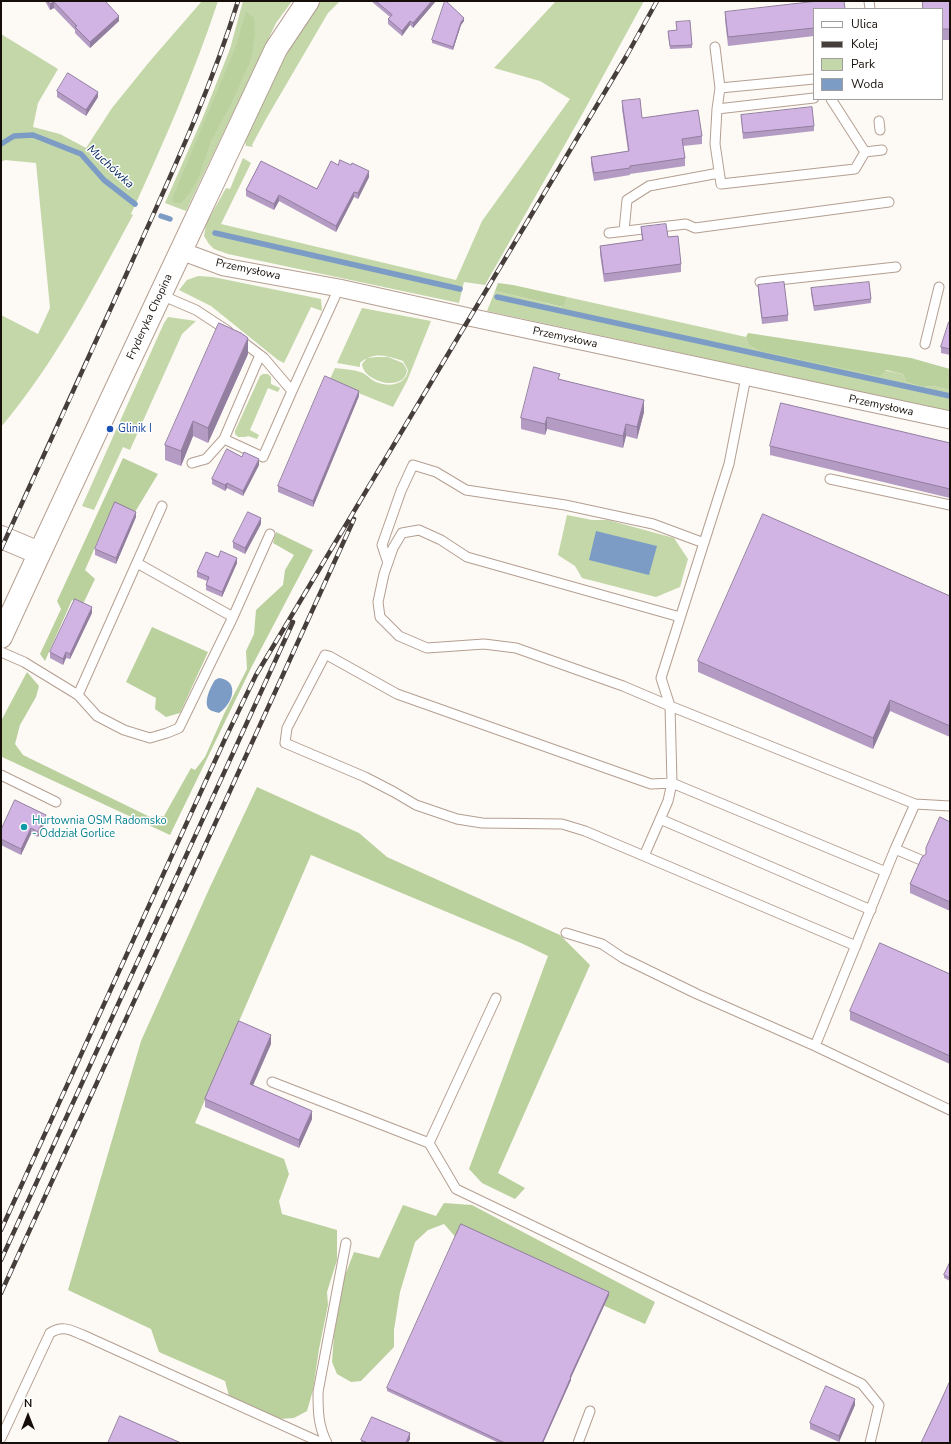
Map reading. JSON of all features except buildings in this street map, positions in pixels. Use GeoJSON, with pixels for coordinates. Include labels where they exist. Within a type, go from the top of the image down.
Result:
{"type":"FeatureCollection","features":[{"type":"Feature","properties":{"kind":"street","name":"Fryderyka Chopina"},"geometry":{"type":"LineString","coordinates":[[1,637],[276,49],[308,1]]}},
{"type":"Feature","properties":{"kind":"street","name":"Przemysłowa"},"geometry":{"type":"LineString","coordinates":[[181,251],[224,267],[339,288],[950,420]]}},
{"type":"Feature","properties":{"kind":"street"},"geometry":{"type":"LineString","coordinates":[[1,538],[39,553]]}},
{"type":"Feature","properties":{"kind":"lane"},"geometry":{"type":"LineString","coordinates":[[715,47],[720,88],[715,144],[721,184],[855,169],[865,152]]}},
{"type":"Feature","properties":{"kind":"lane"},"geometry":{"type":"LineString","coordinates":[[720,88],[813,79]]}},
{"type":"Feature","properties":{"kind":"lane"},"geometry":{"type":"LineString","coordinates":[[717,109],[813,98]]}},
{"type":"Feature","properties":{"kind":"lane"},"geometry":{"type":"LineString","coordinates":[[831,100],[865,152]]}},
{"type":"Feature","properties":{"kind":"lane"},"geometry":{"type":"LineString","coordinates":[[865,152],[882,150]]}},
{"type":"Feature","properties":{"kind":"lane"},"geometry":{"type":"LineString","coordinates":[[624,231],[627,200],[649,186],[719,172]]}},
{"type":"Feature","properties":{"kind":"lane"},"geometry":{"type":"LineString","coordinates":[[609,233],[686,224],[695,228],[888,202]]}},
{"type":"Feature","properties":{"kind":"lane"},"geometry":{"type":"LineString","coordinates":[[760,282],[896,267]]}},
{"type":"Feature","properties":{"kind":"lane"},"geometry":{"type":"LineString","coordinates":[[925,344],[939,287]]}},
{"type":"Feature","properties":{"kind":"lane"},"geometry":{"type":"LineString","coordinates":[[224,438],[263,457],[339,288]]}},
{"type":"Feature","properties":{"kind":"lane"},"geometry":{"type":"LineString","coordinates":[[161,295],[196,310],[220,325],[260,355],[292,391]]}},
{"type":"Feature","properties":{"kind":"lane"},"geometry":{"type":"LineString","coordinates":[[192,462],[206,459],[224,438],[260,355]]}},
{"type":"Feature","properties":{"kind":"lane"},"geometry":{"type":"LineString","coordinates":[[644,856],[668,801],[672,783],[670,706],[661,678],[729,464],[746,377]]}},
{"type":"Feature","properties":{"kind":"lane"},"geometry":{"type":"LineString","coordinates":[[388,563],[382,545],[401,491],[413,465],[436,472],[466,490],[565,506],[653,524],[704,543]]}},
{"type":"Feature","properties":{"kind":"lane"},"geometry":{"type":"LineString","coordinates":[[830,479],[950,505]]}},
{"type":"Feature","properties":{"kind":"lane"},"geometry":{"type":"LineString","coordinates":[[78,695],[162,506]]}},
{"type":"Feature","properties":{"kind":"lane"},"geometry":{"type":"LineString","coordinates":[[680,617],[467,557],[441,540],[419,530],[402,533],[393,548],[384,574],[378,602],[380,617],[399,636],[427,648],[484,644],[516,648],[623,686],[915,804],[950,806]]}},
{"type":"Feature","properties":{"kind":"lane"},"geometry":{"type":"LineString","coordinates":[[1,652],[24,662],[78,695],[97,716],[124,730],[150,738],[167,733],[178,728],[233,617],[270,534]]}},
{"type":"Feature","properties":{"kind":"lane"},"geometry":{"type":"LineString","coordinates":[[137,563],[233,617]]}},
{"type":"Feature","properties":{"kind":"lane"},"geometry":{"type":"LineString","coordinates":[[856,946],[592,834],[562,824],[482,823],[457,819],[416,805],[365,777],[285,743],[287,728],[325,655],[397,694],[651,784],[672,783],[724,806],[886,872]]}},
{"type":"Feature","properties":{"kind":"lane"},"geometry":{"type":"LineString","coordinates":[[1,775],[56,802]]}},
{"type":"Feature","properties":{"kind":"lane"},"geometry":{"type":"LineString","coordinates":[[814,1046],[915,804]]}},
{"type":"Feature","properties":{"kind":"lane"},"geometry":{"type":"LineString","coordinates":[[660,819],[871,910]]}},
{"type":"Feature","properties":{"kind":"lane"},"geometry":{"type":"LineString","coordinates":[[895,849],[921,860]]}},
{"type":"Feature","properties":{"kind":"lane"},"geometry":{"type":"LineString","coordinates":[[566,933],[602,944],[623,958],[697,994],[947,1107]]}},
{"type":"Feature","properties":{"kind":"lane"},"geometry":{"type":"LineString","coordinates":[[429,1143],[496,998]]}},
{"type":"Feature","properties":{"kind":"lane"},"geometry":{"type":"LineString","coordinates":[[272,1082],[429,1143],[456,1189],[862,1384],[879,1404],[870,1443]]}},
{"type":"Feature","properties":{"kind":"lane"},"geometry":{"type":"LineString","coordinates":[[327,1443],[321,1432],[318,1413],[318,1392],[346,1243]]}},
{"type":"Feature","properties":{"kind":"lane"},"geometry":{"type":"LineString","coordinates":[[1,1438],[50,1333],[57,1329],[66,1329],[83,1335],[322,1443]]}},
{"type":"Feature","properties":{"kind":"lane"},"geometry":{"type":"LineString","coordinates":[[578,1443],[590,1411]]}},
{"type":"Feature","properties":{"kind":"green space"},"geometry":{"type":"Polygon","coordinates":[[[202,1],[218,1],[188,82],[131,214],[133,215],[88,298],[56,351],[21,403],[1,427],[1,315],[38,334],[50,308],[36,163],[5,160],[1,162],[1,34],[58,69],[38,103],[33,127],[60,134],[86,148],[112,108],[202,1]]]}},
{"type":"Feature","properties":{"kind":"green space"},"geometry":{"type":"Polygon","coordinates":[[[243,1],[292,1],[276,23],[186,211],[165,203],[203,117],[230,49],[243,1]]]}},
{"type":"Feature","properties":{"kind":"green space"},"geometry":{"type":"Polygon","coordinates":[[[321,1],[340,1],[328,13],[266,119],[252,145],[253,147],[246,146],[245,140],[279,68],[299,33],[321,1]]]}},
{"type":"Feature","properties":{"kind":"green space"},"geometry":{"type":"Polygon","coordinates":[[[556,1],[644,1],[584,111],[485,285],[464,282],[459,303],[228,254],[214,249],[209,244],[204,236],[206,224],[226,188],[230,189],[243,158],[251,163],[221,224],[456,280],[482,221],[570,99],[540,81],[494,68],[556,1]]]}},
{"type":"Feature","properties":{"kind":"green space"},"geometry":{"type":"Polygon","coordinates":[[[246,12],[254,18],[255,34],[251,59],[232,102],[211,141],[199,176],[191,191],[181,203],[174,203],[172,199],[235,49],[246,12]]]}},
{"type":"Feature","properties":{"kind":"green space"},"geometry":{"type":"Polygon","coordinates":[[[198,276],[213,277],[321,299],[322,311],[311,307],[284,363],[278,360],[211,306],[179,290],[187,280],[198,276]]]}},
{"type":"Feature","properties":{"kind":"green space"},"geometry":{"type":"Polygon","coordinates":[[[498,283],[567,297],[563,307],[495,291],[498,283]]]}},
{"type":"Feature","properties":{"kind":"green space"},"geometry":{"type":"Polygon","coordinates":[[[495,291],[562,307],[567,297],[746,337],[748,344],[903,374],[906,382],[922,387],[933,386],[950,390],[950,411],[487,311],[495,291]]]}},
{"type":"Feature","properties":{"kind":"green space"},"geometry":{"type":"Polygon","coordinates":[[[362,308],[431,321],[407,381],[393,407],[329,381],[335,368],[360,372],[381,384],[391,385],[400,382],[407,375],[408,370],[403,361],[386,356],[375,356],[365,359],[360,363],[360,367],[337,363],[362,308]]]}},
{"type":"Feature","properties":{"kind":"green space"},"geometry":{"type":"Polygon","coordinates":[[[168,317],[196,321],[182,334],[130,450],[123,447],[94,510],[82,506],[164,323],[168,317]]]}},
{"type":"Feature","properties":{"kind":"green space"},"geometry":{"type":"Polygon","coordinates":[[[748,333],[911,358],[950,369],[950,390],[933,386],[922,387],[906,382],[903,374],[886,370],[880,376],[761,351],[748,344],[746,337],[748,333]]]}},
{"type":"Feature","properties":{"kind":"green space"},"geometry":{"type":"Polygon","coordinates":[[[388,357],[403,363],[407,370],[405,377],[392,383],[376,380],[369,376],[364,370],[362,364],[367,358],[388,357]]]}},
{"type":"Feature","properties":{"kind":"green space"},"geometry":{"type":"Polygon","coordinates":[[[263,374],[268,374],[271,377],[271,384],[280,388],[278,392],[268,388],[250,430],[259,435],[257,439],[248,436],[238,437],[235,434],[235,431],[260,376],[263,374]]]}},
{"type":"Feature","properties":{"kind":"green space"},"geometry":{"type":"Polygon","coordinates":[[[123,458],[158,474],[135,512],[114,504],[85,570],[95,579],[83,604],[72,600],[45,661],[40,654],[61,609],[57,601],[123,458]]]}},
{"type":"Feature","properties":{"kind":"green space"},"geometry":{"type":"Polygon","coordinates":[[[567,515],[592,520],[608,520],[674,538],[688,559],[680,587],[656,597],[582,578],[575,566],[558,555],[567,515]]]}},
{"type":"Feature","properties":{"kind":"green space"},"geometry":{"type":"Polygon","coordinates":[[[276,532],[313,550],[251,668],[170,835],[2,757],[1,721],[27,672],[39,686],[36,697],[20,725],[15,744],[23,755],[150,817],[164,816],[191,768],[195,770],[205,757],[224,714],[247,669],[246,651],[254,634],[256,610],[283,585],[285,570],[294,555],[273,543],[276,532]]]}},
{"type":"Feature","properties":{"kind":"green space"},"geometry":{"type":"Polygon","coordinates":[[[152,627],[208,652],[180,713],[166,717],[155,709],[156,698],[126,682],[152,627]]]}},
{"type":"Feature","properties":{"kind":"green space"},"geometry":{"type":"Polygon","coordinates":[[[257,787],[359,833],[387,857],[560,935],[590,965],[498,1173],[525,1188],[515,1199],[482,1183],[469,1169],[548,956],[521,943],[311,855],[195,1123],[284,1159],[289,1174],[279,1201],[282,1214],[337,1230],[337,1260],[327,1292],[328,1305],[319,1349],[313,1390],[307,1411],[294,1418],[279,1419],[229,1396],[225,1381],[159,1352],[151,1329],[68,1290],[141,1041],[210,887],[257,787]]]}},
{"type":"Feature","properties":{"kind":"green space"},"geometry":{"type":"Polygon","coordinates":[[[444,1203],[472,1205],[655,1302],[645,1324],[459,1241],[444,1224],[428,1230],[415,1242],[400,1292],[394,1330],[394,1347],[361,1381],[351,1382],[337,1374],[332,1362],[334,1335],[344,1278],[354,1252],[379,1258],[403,1205],[436,1216],[444,1203]]]}},
{"type":"Feature","properties":{"kind":"water"},"geometry":{"type":"Polygon","coordinates":[[[596,531],[657,546],[649,575],[589,560],[596,531]]]}},
{"type":"Feature","properties":{"kind":"water"},"geometry":{"type":"Polygon","coordinates":[[[219,678],[226,680],[230,684],[232,694],[228,705],[219,713],[208,708],[207,701],[208,693],[215,680],[219,678]]]}},
{"type":"Feature","properties":{"kind":"waterway","name":"Muchówka"},"geometry":{"type":"LineString","coordinates":[[1,144],[14,136],[33,135],[81,154],[104,180],[135,204]]}},
{"type":"Feature","properties":{"kind":"waterway"},"geometry":{"type":"LineString","coordinates":[[161,216],[170,219]]}},
{"type":"Feature","properties":{"kind":"waterway"},"geometry":{"type":"LineString","coordinates":[[215,233],[460,289]]}},
{"type":"Feature","properties":{"kind":"waterway"},"geometry":{"type":"LineString","coordinates":[[497,297],[950,396]]}},
{"type":"Feature","properties":{"kind":"railway"},"geometry":{"type":"LineString","coordinates":[[1,549],[175,167],[215,68],[238,1]]}},
{"type":"Feature","properties":{"kind":"railway"},"geometry":{"type":"LineString","coordinates":[[1,1230],[225,739],[256,675],[627,55],[657,1]]}},
{"type":"Feature","properties":{"kind":"railway"},"geometry":{"type":"LineString","coordinates":[[1,1293],[354,519]]}},
{"type":"Feature","properties":{"kind":"railway"},"geometry":{"type":"LineString","coordinates":[[1,1260],[293,622]]}},
{"type":"Feature","properties":{"kind":"place","name":"Glinik I"},"geometry":{"type":"Point","coordinates":[110,429]}},
{"type":"Feature","properties":{"kind":"place","name":"Hurtownia OSM Radomsko - Oddział Gorlice"},"geometry":{"type":"Point","coordinates":[24,827]}}]}
